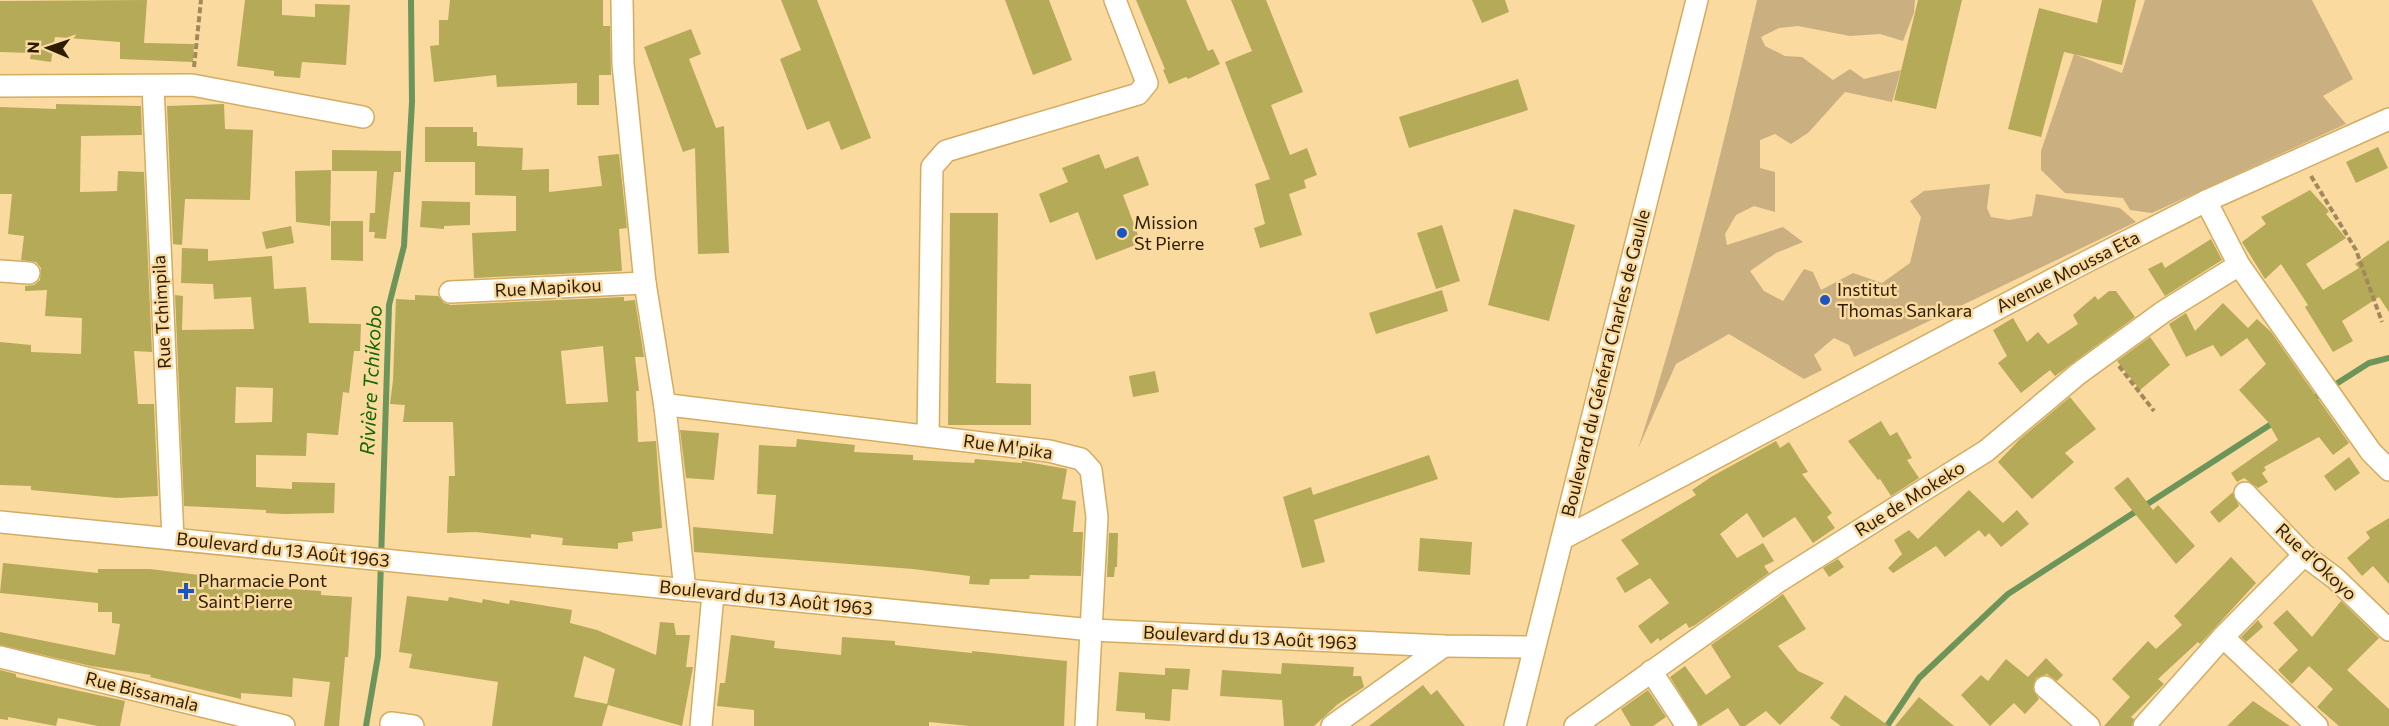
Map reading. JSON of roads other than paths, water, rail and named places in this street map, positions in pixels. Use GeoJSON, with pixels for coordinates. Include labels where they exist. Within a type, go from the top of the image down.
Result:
{"type":"FeatureCollection","features":[{"type":"Feature","properties":{"kind":"street"},"geometry":{"type":"LineString","coordinates":[[622,0],[623,64],[645,283],[665,407],[686,590]]}},
{"type":"Feature","properties":{"kind":"street"},"geometry":{"type":"LineString","coordinates":[[928,436],[932,167],[946,151],[1138,94],[1147,83],[1115,0]]}},
{"type":"Feature","properties":{"kind":"street","name":"Boulevard du Général Charles de Gaulle"},"geometry":{"type":"LineString","coordinates":[[1515,726],[1697,0]]}},
{"type":"Feature","properties":{"kind":"street"},"geometry":{"type":"LineString","coordinates":[[0,86],[192,85],[363,117]]}},
{"type":"Feature","properties":{"kind":"street","name":"Rue Tchimpila"},"geometry":{"type":"LineString","coordinates":[[153,86],[173,539]]}},
{"type":"Feature","properties":{"kind":"street","name":"Avenue Moussa Eta"},"geometry":{"type":"LineString","coordinates":[[1562,539],[2072,269],[2206,201],[2389,119]]}},
{"type":"Feature","properties":{"kind":"street"},"geometry":{"type":"LineString","coordinates":[[2206,201],[2239,264],[2371,452],[2389,470]]}},
{"type":"Feature","properties":{"kind":"street","name":"Rue de Mokeko"},"geometry":{"type":"LineString","coordinates":[[1575,726],[1779,581],[1986,451],[2078,374],[2109,354],[2163,312],[2239,264]]}},
{"type":"Feature","properties":{"kind":"street"},"geometry":{"type":"LineString","coordinates":[[0,271],[29,273]]}},
{"type":"Feature","properties":{"kind":"street","name":"Rue Mapikou"},"geometry":{"type":"LineString","coordinates":[[450,292],[645,283]]}},
{"type":"Feature","properties":{"kind":"street","name":"Rue M'pika"},"geometry":{"type":"LineString","coordinates":[[665,407],[669,405],[928,436],[1058,453],[1081,459],[1091,471],[1097,517],[1086,726]]}},
{"type":"Feature","properties":{"kind":"street","name":"Rue d'Okoyo"},"geometry":{"type":"LineString","coordinates":[[2245,493],[2304,555],[2335,578],[2389,630]]}},
{"type":"Feature","properties":{"kind":"street","name":"Boulevard du 13 Août 1963"},"geometry":{"type":"LineString","coordinates":[[0,522],[1092,630],[1444,646],[1534,647]]}},
{"type":"Feature","properties":{"kind":"street"},"geometry":{"type":"LineString","coordinates":[[2144,726],[2223,638],[2304,555]]}},
{"type":"Feature","properties":{"kind":"street"},"geometry":{"type":"LineString","coordinates":[[701,726],[713,594]]}},
{"type":"Feature","properties":{"kind":"street"},"geometry":{"type":"LineString","coordinates":[[2223,638],[2317,726]]}},
{"type":"Feature","properties":{"kind":"street"},"geometry":{"type":"LineString","coordinates":[[1332,726],[1444,646]]}},
{"type":"Feature","properties":{"kind":"street","name":"Rue Bissamala"},"geometry":{"type":"LineString","coordinates":[[0,657],[284,726]]}},
{"type":"Feature","properties":{"kind":"street"},"geometry":{"type":"LineString","coordinates":[[1651,670],[1687,726]]}},
{"type":"Feature","properties":{"kind":"street"},"geometry":{"type":"LineString","coordinates":[[2045,687],[2089,726]]}},
{"type":"Feature","properties":{"kind":"street"},"geometry":{"type":"LineString","coordinates":[[391,723],[413,726]]}},
{"type":"Feature","properties":{"kind":"waterway","name":"Rivière Tchikobo"},"geometry":{"type":"LineString","coordinates":[[366,726],[378,656],[389,305],[404,246],[412,102],[411,0]]}},
{"type":"Feature","properties":{"kind":"waterway"},"geometry":{"type":"LineString","coordinates":[[2311,400],[2369,363],[2389,358]]}},
{"type":"Feature","properties":{"kind":"waterway"},"geometry":{"type":"LineString","coordinates":[[1887,726],[1919,678],[2008,594],[2276,421]]}},
{"type":"Feature","properties":{"kind":"place","name":"Mission St Pierre"},"geometry":{"type":"Point","coordinates":[1122,233]}},
{"type":"Feature","properties":{"kind":"place","name":"Institut Thomas Sankara"},"geometry":{"type":"Point","coordinates":[1825,300]}},
{"type":"Feature","properties":{"kind":"place","name":"Pharmacie Pont Saint Pierre"},"geometry":{"type":"Point","coordinates":[186,591]}}]}
